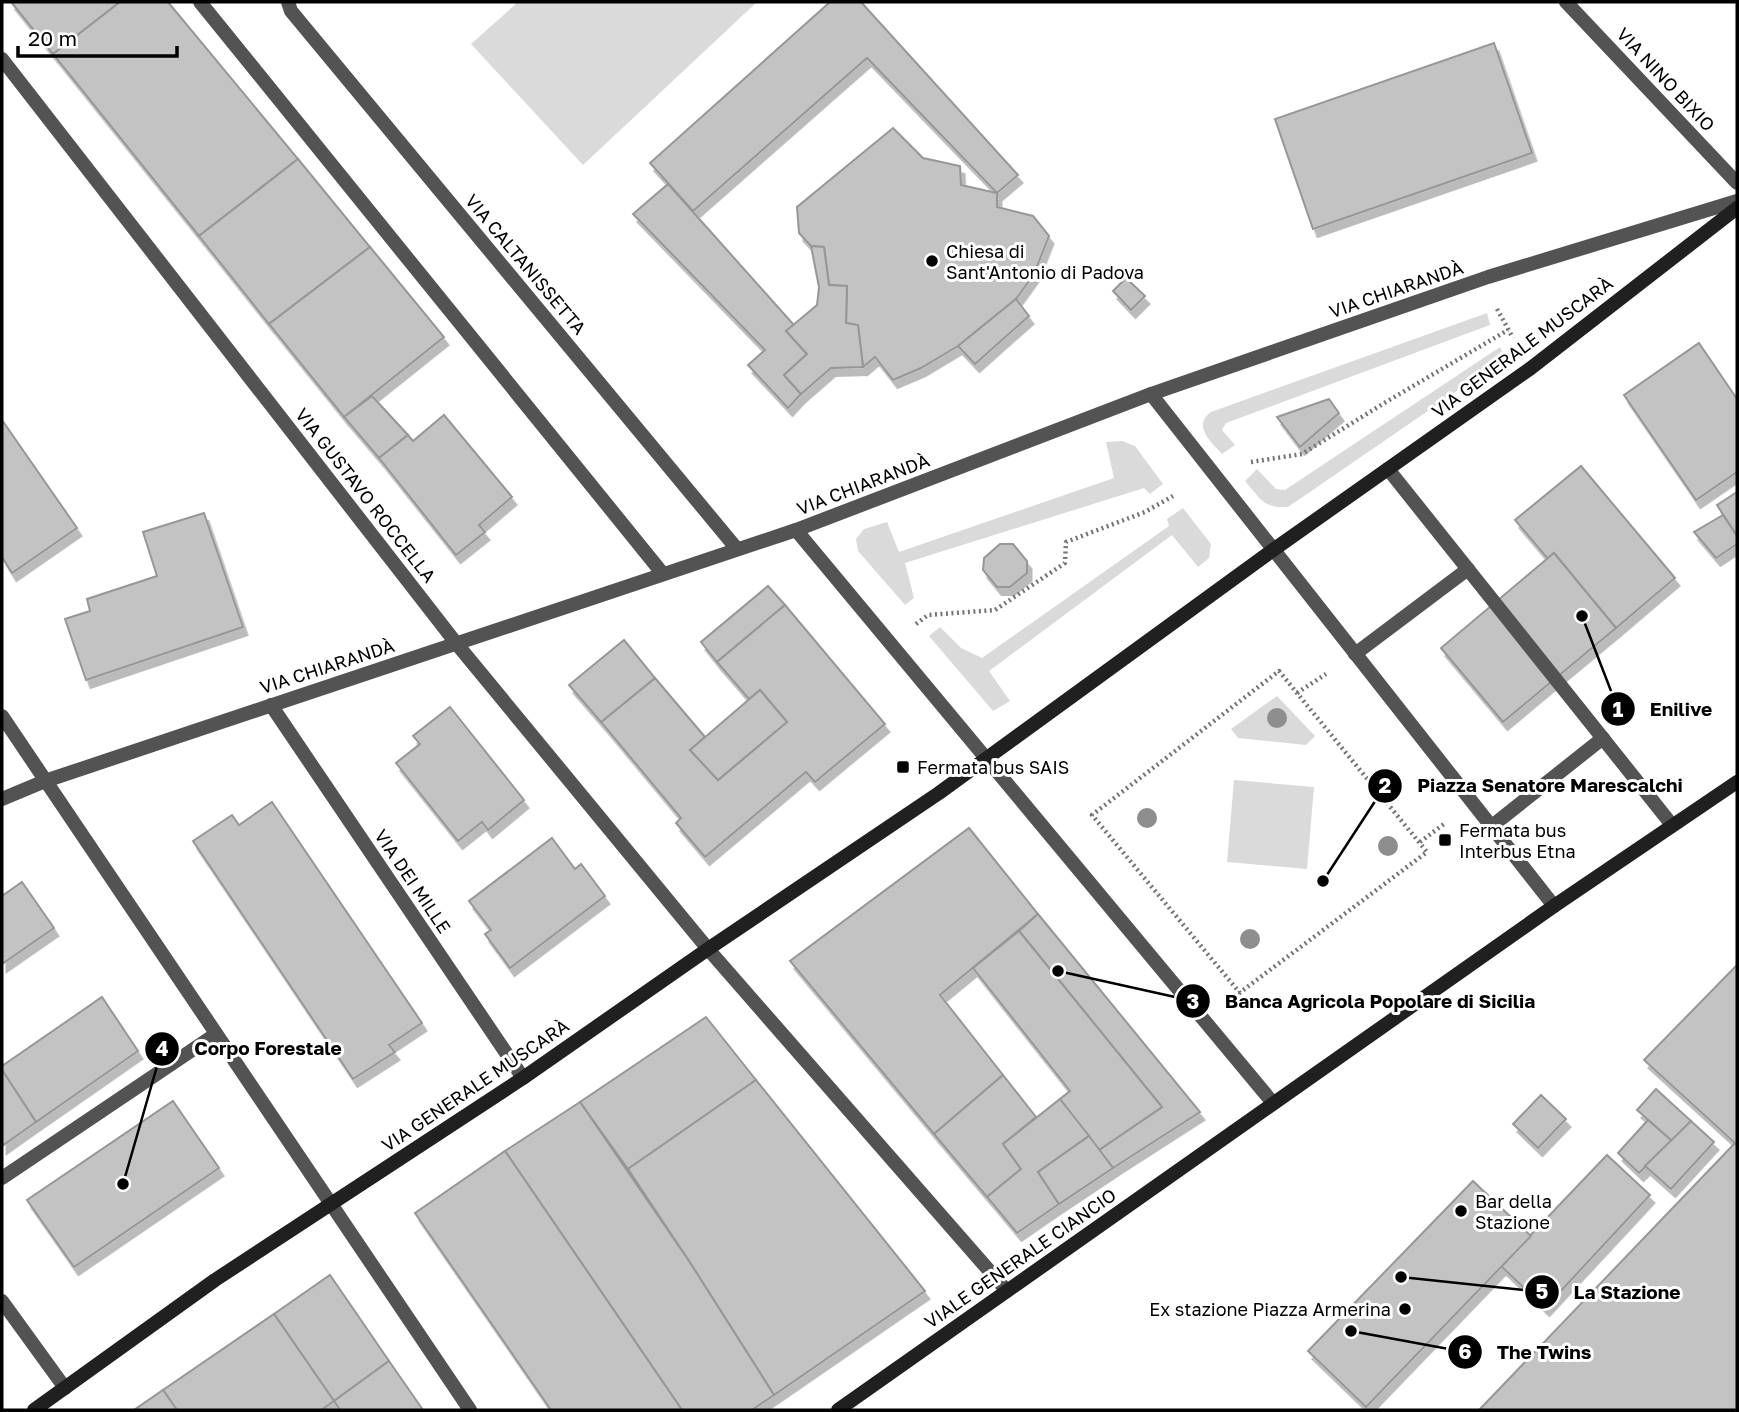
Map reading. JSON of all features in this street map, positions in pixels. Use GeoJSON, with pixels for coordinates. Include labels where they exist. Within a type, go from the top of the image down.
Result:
{"type":"FeatureCollection","features":[{"type":"Feature","properties":{"kind":"main road","name":"VIA GENERALE MUSCARÀ"},"geometry":{"type":"LineString","coordinates":[[34,1410],[215,1280],[523,1078],[939,793],[1273,550],[1531,368],[1737,208]]}},
{"type":"Feature","properties":{"kind":"main road","name":"VIALE GENERALE CIANCIO"},"geometry":{"type":"LineString","coordinates":[[838,1410],[1554,906],[1737,782]]}},
{"type":"Feature","properties":{"kind":"street"},"geometry":{"type":"LineString","coordinates":[[200,2],[663,574]]}},
{"type":"Feature","properties":{"kind":"street","name":"VIA CALTANISSETTA"},"geometry":{"type":"LineString","coordinates":[[288,2],[291,11],[737,549]]}},
{"type":"Feature","properties":{"kind":"street","name":"VIA NINO BIXIO"},"geometry":{"type":"LineString","coordinates":[[1566,2],[1737,183]]}},
{"type":"Feature","properties":{"kind":"street","name":"VIA GUSTAVO ROCCELLA"},"geometry":{"type":"LineString","coordinates":[[2,59],[456,643],[708,949],[1007,1291]]}},
{"type":"Feature","properties":{"kind":"street","name":"VIA CHIARANDÀ"},"geometry":{"type":"LineString","coordinates":[[2,799],[45,781],[796,530],[1151,394],[1488,277],[1737,201]]}},
{"type":"Feature","properties":{"kind":"street"},"geometry":{"type":"LineString","coordinates":[[1151,394],[1554,906]]}},
{"type":"Feature","properties":{"kind":"street"},"geometry":{"type":"LineString","coordinates":[[1388,469],[1672,825]]}},
{"type":"Feature","properties":{"kind":"street"},"geometry":{"type":"LineString","coordinates":[[796,530],[1273,1103]]}},
{"type":"Feature","properties":{"kind":"street"},"geometry":{"type":"LineString","coordinates":[[1355,654],[1468,569]]}},
{"type":"Feature","properties":{"kind":"street","name":"VIA DEI MILLE"},"geometry":{"type":"LineString","coordinates":[[271,705],[523,1078]]}},
{"type":"Feature","properties":{"kind":"street"},"geometry":{"type":"LineString","coordinates":[[2,716],[470,1410]]}},
{"type":"Feature","properties":{"kind":"street"},"geometry":{"type":"LineString","coordinates":[[1492,827],[1603,738]]}},
{"type":"Feature","properties":{"kind":"street"},"geometry":{"type":"LineString","coordinates":[[2,1178],[216,1034]]}},
{"type":"Feature","properties":{"kind":"street"},"geometry":{"type":"LineString","coordinates":[[2,1301],[65,1388]]}},
{"type":"Feature","properties":{"kind":"path"},"geometry":{"type":"LineString","coordinates":[[1243,463],[1302,454],[1508,330],[1497,308]]}},
{"type":"Feature","properties":{"kind":"path"},"geometry":{"type":"LineString","coordinates":[[918,622],[928,615],[995,610],[1065,563],[1066,542],[1145,512],[1173,496]]}},
{"type":"Feature","properties":{"kind":"path"},"geometry":{"type":"LineString","coordinates":[[1228,1003],[1427,852],[1279,671],[1092,815],[1240,993]]}},
{"type":"Feature","properties":{"kind":"shaded area"},"geometry":{"type":"Polygon","coordinates":[[[518,2],[757,2],[583,165],[471,44],[518,2]]]}},
{"type":"Feature","properties":{"kind":"shaded area"},"geometry":{"type":"Polygon","coordinates":[[[1487,313],[1490,325],[1226,423],[1222,430],[1235,445],[1222,454],[1205,434],[1203,423],[1211,412],[1487,313]]]}},
{"type":"Feature","properties":{"kind":"shaded area"},"geometry":{"type":"Polygon","coordinates":[[[1500,347],[1505,358],[1288,507],[1267,504],[1245,481],[1257,469],[1276,489],[1285,490],[1500,347]]]}},
{"type":"Feature","properties":{"kind":"shaded area"},"geometry":{"type":"Polygon","coordinates":[[[1122,441],[1135,446],[1163,484],[1150,494],[1144,488],[905,563],[914,598],[905,605],[858,551],[856,539],[864,529],[887,522],[899,552],[1114,478],[1106,442],[1122,441]]]}},
{"type":"Feature","properties":{"kind":"shaded area"},"geometry":{"type":"Polygon","coordinates":[[[1183,508],[1211,544],[1209,558],[1198,567],[1172,535],[989,671],[1010,701],[993,711],[929,636],[940,627],[961,648],[982,658],[1169,526],[1167,519],[1183,508]]]}},
{"type":"Feature","properties":{"kind":"shaded area"},"geometry":{"type":"Polygon","coordinates":[[[1277,696],[1315,736],[1306,745],[1238,738],[1231,729],[1277,696]]]}},
{"type":"Feature","properties":{"kind":"shaded area"},"geometry":{"type":"Polygon","coordinates":[[[1234,780],[1314,787],[1307,869],[1227,862],[1234,780]]]}},
{"type":"Feature","properties":{"kind":"building"},"geometry":{"type":"Polygon","coordinates":[[[11,2],[120,2],[53,54],[11,2]]]}},
{"type":"Feature","properties":{"kind":"building"},"geometry":{"type":"Polygon","coordinates":[[[120,2],[168,2],[298,159],[199,236],[53,54],[120,2]]]}},
{"type":"Feature","properties":{"kind":"building"},"geometry":{"type":"Polygon","coordinates":[[[830,2],[861,2],[1018,175],[997,193],[867,58],[693,211],[650,163],[830,2]]]}},
{"type":"Feature","properties":{"kind":"building"},"geometry":{"type":"Polygon","coordinates":[[[1494,43],[1532,153],[1313,229],[1275,119],[1494,43]]]}},
{"type":"Feature","properties":{"kind":"building","name":"Chiesa di Sant'Antonio di Padova"},"geometry":{"type":"Polygon","coordinates":[[[893,128],[923,158],[960,166],[961,185],[997,193],[997,207],[1033,216],[1049,236],[1034,274],[1016,299],[958,346],[921,368],[893,380],[875,357],[863,367],[858,325],[846,323],[847,286],[829,285],[824,247],[811,246],[799,233],[797,207],[893,128]]]}},
{"type":"Feature","properties":{"kind":"building"},"geometry":{"type":"Polygon","coordinates":[[[298,159],[370,247],[269,324],[199,236],[298,159]]]}},
{"type":"Feature","properties":{"kind":"building"},"geometry":{"type":"Polygon","coordinates":[[[668,184],[794,325],[786,331],[807,354],[784,375],[801,394],[788,408],[748,365],[765,350],[633,214],[668,184]]]}},
{"type":"Feature","properties":{"kind":"building"},"geometry":{"type":"Polygon","coordinates":[[[811,246],[824,247],[829,285],[847,286],[846,323],[858,325],[863,367],[831,368],[801,394],[784,375],[807,354],[786,331],[817,305],[819,287],[811,246]]]}},
{"type":"Feature","properties":{"kind":"building"},"geometry":{"type":"Polygon","coordinates":[[[370,247],[444,337],[344,417],[269,324],[370,247]]]}},
{"type":"Feature","properties":{"kind":"building"},"geometry":{"type":"Polygon","coordinates":[[[1126,278],[1145,296],[1131,310],[1113,291],[1126,278]]]}},
{"type":"Feature","properties":{"kind":"building"},"geometry":{"type":"Polygon","coordinates":[[[1016,299],[1029,316],[975,364],[958,346],[1016,299]]]}},
{"type":"Feature","properties":{"kind":"building"},"geometry":{"type":"Polygon","coordinates":[[[1699,343],[1737,399],[1737,472],[1696,500],[1624,395],[1699,343]]]}},
{"type":"Feature","properties":{"kind":"building"},"geometry":{"type":"Polygon","coordinates":[[[372,396],[408,435],[379,458],[344,417],[372,396]]]}},
{"type":"Feature","properties":{"kind":"building"},"geometry":{"type":"Polygon","coordinates":[[[1329,399],[1339,413],[1300,447],[1277,417],[1329,399]]]}},
{"type":"Feature","properties":{"kind":"building"},"geometry":{"type":"Polygon","coordinates":[[[444,415],[512,497],[479,525],[485,532],[456,555],[379,458],[408,435],[413,441],[444,415]]]}},
{"type":"Feature","properties":{"kind":"building"},"geometry":{"type":"Polygon","coordinates":[[[2,420],[77,528],[12,573],[2,557],[2,420]]]}},
{"type":"Feature","properties":{"kind":"building"},"geometry":{"type":"Polygon","coordinates":[[[1581,466],[1675,578],[1616,628],[1554,553],[1548,559],[1515,520],[1581,466]]]}},
{"type":"Feature","properties":{"kind":"building"},"geometry":{"type":"Polygon","coordinates":[[[1737,492],[1737,536],[1717,505],[1737,492]]]}},
{"type":"Feature","properties":{"kind":"building"},"geometry":{"type":"Polygon","coordinates":[[[204,513],[243,627],[86,680],[65,619],[90,611],[87,599],[157,576],[143,532],[204,513]]]}},
{"type":"Feature","properties":{"kind":"building"},"geometry":{"type":"Polygon","coordinates":[[[1723,515],[1737,536],[1737,544],[1716,558],[1694,532],[1723,515]]]}},
{"type":"Feature","properties":{"kind":"building"},"geometry":{"type":"Polygon","coordinates":[[[1000,544],[1013,544],[1027,561],[1027,573],[1010,587],[997,587],[983,570],[984,558],[1000,544]]]}},
{"type":"Feature","properties":{"kind":"building"},"geometry":{"type":"Polygon","coordinates":[[[1554,553],[1616,628],[1503,722],[1441,648],[1554,553]]]}},
{"type":"Feature","properties":{"kind":"building"},"geometry":{"type":"Polygon","coordinates":[[[768,586],[785,605],[717,662],[701,642],[768,586]]]}},
{"type":"Feature","properties":{"kind":"building"},"geometry":{"type":"Polygon","coordinates":[[[785,605],[885,724],[815,782],[806,772],[705,857],[676,823],[681,818],[601,722],[655,678],[705,737],[690,750],[718,780],[787,722],[760,690],[749,699],[717,662],[785,605]]]}},
{"type":"Feature","properties":{"kind":"building"},"geometry":{"type":"Polygon","coordinates":[[[624,640],[655,678],[601,722],[569,685],[624,640]]]}},
{"type":"Feature","properties":{"kind":"building"},"geometry":{"type":"Polygon","coordinates":[[[760,690],[787,722],[718,780],[690,750],[760,690]]]}},
{"type":"Feature","properties":{"kind":"building"},"geometry":{"type":"Polygon","coordinates":[[[450,707],[524,800],[488,830],[482,822],[458,841],[396,763],[420,744],[413,736],[450,707]]]}},
{"type":"Feature","properties":{"kind":"building"},"geometry":{"type":"Polygon","coordinates":[[[272,802],[422,1023],[389,1045],[395,1052],[353,1079],[193,841],[232,815],[239,825],[272,802]]]}},
{"type":"Feature","properties":{"kind":"building"},"geometry":{"type":"Polygon","coordinates":[[[969,828],[1038,914],[940,995],[1003,1075],[934,1134],[790,961],[969,828]]]}},
{"type":"Feature","properties":{"kind":"building"},"geometry":{"type":"Polygon","coordinates":[[[552,838],[575,869],[581,864],[605,896],[510,968],[485,934],[491,930],[469,901],[552,838]]]}},
{"type":"Feature","properties":{"kind":"building"},"geometry":{"type":"Polygon","coordinates":[[[22,882],[54,928],[2,964],[2,896],[22,882]]]}},
{"type":"Feature","properties":{"kind":"building"},"geometry":{"type":"Polygon","coordinates":[[[1038,914],[1200,1112],[1113,1168],[1099,1150],[1162,1107],[1019,931],[1038,914]]]}},
{"type":"Feature","properties":{"kind":"building"},"geometry":{"type":"Polygon","coordinates":[[[1019,931],[1162,1107],[1099,1150],[1060,1099],[1070,1091],[973,968],[1019,931]]]}},
{"type":"Feature","properties":{"kind":"building"},"geometry":{"type":"Polygon","coordinates":[[[1737,965],[1737,1145],[1644,1060],[1737,965]]]}},
{"type":"Feature","properties":{"kind":"building"},"geometry":{"type":"Polygon","coordinates":[[[102,997],[138,1051],[36,1122],[2,1066],[102,997]]]}},
{"type":"Feature","properties":{"kind":"building"},"geometry":{"type":"Polygon","coordinates":[[[706,1017],[756,1080],[628,1169],[580,1102],[706,1017]]]}},
{"type":"Feature","properties":{"kind":"building"},"geometry":{"type":"Polygon","coordinates":[[[2,1070],[36,1122],[2,1146],[2,1070]]]}},
{"type":"Feature","properties":{"kind":"building"},"geometry":{"type":"Polygon","coordinates":[[[1003,1075],[1036,1117],[1003,1144],[1021,1169],[987,1197],[934,1134],[1003,1075]]]}},
{"type":"Feature","properties":{"kind":"building"},"geometry":{"type":"Polygon","coordinates":[[[756,1080],[925,1291],[774,1395],[628,1169],[756,1080]]]}},
{"type":"Feature","properties":{"kind":"building"},"geometry":{"type":"Polygon","coordinates":[[[1656,1089],[1691,1121],[1672,1141],[1637,1110],[1656,1089]]]}},
{"type":"Feature","properties":{"kind":"building"},"geometry":{"type":"Polygon","coordinates":[[[1541,1095],[1566,1119],[1538,1148],[1513,1124],[1541,1095]]]}},
{"type":"Feature","properties":{"kind":"building"},"geometry":{"type":"Polygon","coordinates":[[[1060,1099],[1089,1136],[1038,1172],[1059,1204],[1017,1233],[987,1197],[1021,1169],[1003,1144],[1060,1099]]]}},
{"type":"Feature","properties":{"kind":"building"},"geometry":{"type":"Polygon","coordinates":[[[173,1101],[219,1168],[74,1267],[27,1200],[173,1101]]]}},
{"type":"Feature","properties":{"kind":"building"},"geometry":{"type":"Polygon","coordinates":[[[580,1102],[689,1261],[774,1395],[752,1410],[682,1410],[505,1151],[580,1102]]]}},
{"type":"Feature","properties":{"kind":"building"},"geometry":{"type":"Polygon","coordinates":[[[1648,1120],[1672,1141],[1639,1173],[1618,1153],[1648,1120]]]}},
{"type":"Feature","properties":{"kind":"building"},"geometry":{"type":"Polygon","coordinates":[[[1691,1121],[1714,1142],[1671,1189],[1645,1166],[1691,1121]]]}},
{"type":"Feature","properties":{"kind":"building"},"geometry":{"type":"Polygon","coordinates":[[[1089,1136],[1113,1168],[1059,1204],[1038,1172],[1089,1136]]]}},
{"type":"Feature","properties":{"kind":"building"},"geometry":{"type":"Polygon","coordinates":[[[1735,1143],[1737,1410],[1479,1410],[1735,1143]]]}},
{"type":"Feature","properties":{"kind":"building"},"geometry":{"type":"Polygon","coordinates":[[[505,1151],[682,1410],[551,1410],[415,1213],[505,1151]]]}},
{"type":"Feature","properties":{"kind":"building"},"geometry":{"type":"Polygon","coordinates":[[[1607,1155],[1650,1195],[1545,1308],[1501,1266],[1607,1155]]]}},
{"type":"Feature","properties":{"kind":"building","name":"Ex stazione Piazza Armerina"},"geometry":{"type":"Polygon","coordinates":[[[1473,1181],[1531,1236],[1366,1407],[1308,1351],[1473,1181]]]}},
{"type":"Feature","properties":{"kind":"building"},"geometry":{"type":"Polygon","coordinates":[[[330,1275],[389,1361],[334,1401],[274,1314],[330,1275]]]}},
{"type":"Feature","properties":{"kind":"building"},"geometry":{"type":"Polygon","coordinates":[[[274,1314],[334,1401],[321,1410],[177,1410],[163,1390],[274,1314]]]}},
{"type":"Feature","properties":{"kind":"building"},"geometry":{"type":"Polygon","coordinates":[[[389,1361],[423,1410],[340,1410],[334,1401],[389,1361]]]}},
{"type":"Feature","properties":{"kind":"building"},"geometry":{"type":"Polygon","coordinates":[[[163,1390],[177,1410],[134,1410],[163,1390]]]}},
{"type":"Feature","properties":{"kind":"place","name":"Chiesa di Sant'Antonio di Padova"},"geometry":{"type":"Point","coordinates":[932,261]}},
{"type":"Feature","properties":{"kind":"place","name":"Enilive"},"geometry":{"type":"Point","coordinates":[1582,616]}},
{"type":"Feature","properties":{"kind":"place","name":"Fermata bus SAIS"},"geometry":{"type":"Point","coordinates":[903,767]}},
{"type":"Feature","properties":{"kind":"place","name":"Fermata bus Interbus Etna"},"geometry":{"type":"Point","coordinates":[1445,840]}},
{"type":"Feature","properties":{"kind":"place","name":"Piazza Senatore Marescalchi"},"geometry":{"type":"Point","coordinates":[1323,881]}},
{"type":"Feature","properties":{"kind":"place","name":"Banca Agricola Popolare di Sicilia"},"geometry":{"type":"Point","coordinates":[1058,971]}},
{"type":"Feature","properties":{"kind":"place","name":"Corpo Forestale"},"geometry":{"type":"Point","coordinates":[123,1184]}},
{"type":"Feature","properties":{"kind":"place","name":"Bar della Stazione"},"geometry":{"type":"Point","coordinates":[1461,1211]}},
{"type":"Feature","properties":{"kind":"place","name":"La Stazione"},"geometry":{"type":"Point","coordinates":[1401,1277]}},
{"type":"Feature","properties":{"kind":"place","name":"Ex stazione Piazza Armerina"},"geometry":{"type":"Point","coordinates":[1405,1309]}},
{"type":"Feature","properties":{"kind":"place","name":"The Twins"},"geometry":{"type":"Point","coordinates":[1351,1331]}}]}
